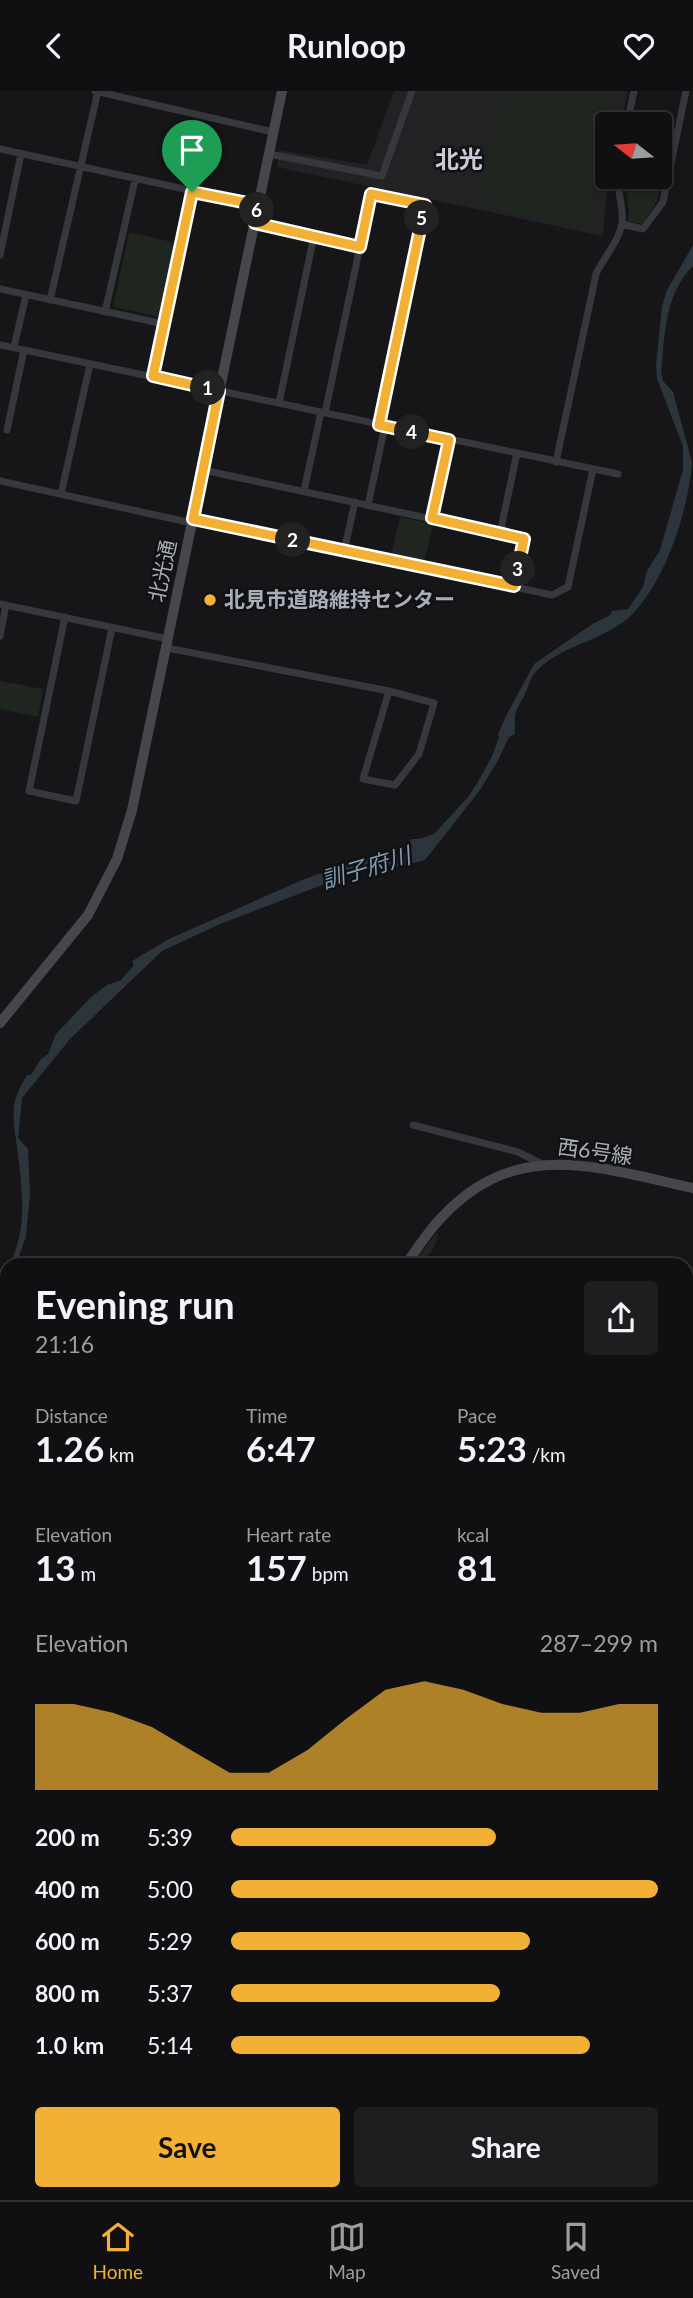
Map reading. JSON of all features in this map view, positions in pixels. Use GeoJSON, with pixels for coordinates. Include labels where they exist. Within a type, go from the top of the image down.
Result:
{"type":"FeatureCollection","features":[{"type":"Feature","properties":{"kind":"street"},"geometry":{"type":"LineString","coordinates":[[50,300],[97,91],[273,132]]}},
{"type":"Feature","properties":{"kind":"street","name":"北光通"},"geometry":{"type":"LineString","coordinates":[[0,1023],[89,915],[117,859],[132,810],[282,91]]}},
{"type":"Feature","properties":{"kind":"street"},"geometry":{"type":"LineString","coordinates":[[269,154],[382,176],[412,91]]}},
{"type":"Feature","properties":{"kind":"street"},"geometry":{"type":"LineString","coordinates":[[630,112],[634,91]]}},
{"type":"Feature","properties":{"kind":"street"},"geometry":{"type":"LineString","coordinates":[[622,224],[643,229],[663,202],[686,91]]}},
{"type":"Feature","properties":{"kind":"street"},"geometry":{"type":"LineString","coordinates":[[0,149],[258,205]]}},
{"type":"Feature","properties":{"kind":"street"},"geometry":{"type":"LineString","coordinates":[[0,255],[21,154]]}},
{"type":"Feature","properties":{"kind":"street"},"geometry":{"type":"LineString","coordinates":[[105,312],[135,180]]}},
{"type":"Feature","properties":{"kind":"street"},"geometry":{"type":"LineString","coordinates":[[556,462],[596,274],[622,224],[619,189]]}},
{"type":"Feature","properties":{"kind":"street"},"geometry":{"type":"LineString","coordinates":[[153,376],[192,192]]}},
{"type":"Feature","properties":{"kind":"street"},"geometry":{"type":"LineString","coordinates":[[304,491],[371,194],[425,205],[368,505]]}},
{"type":"Feature","properties":{"kind":"street"},"geometry":{"type":"LineString","coordinates":[[255,223],[360,247]]}},
{"type":"Feature","properties":{"kind":"street"},"geometry":{"type":"LineString","coordinates":[[279,403],[314,236]]}},
{"type":"Feature","properties":{"kind":"street"},"geometry":{"type":"LineString","coordinates":[[0,289],[164,324]]}},
{"type":"Feature","properties":{"kind":"street"},"geometry":{"type":"LineString","coordinates":[[14,347],[26,295]]}},
{"type":"Feature","properties":{"kind":"street"},"geometry":{"type":"LineString","coordinates":[[0,345],[618,474]]}},
{"type":"Feature","properties":{"kind":"street"},"geometry":{"type":"LineString","coordinates":[[8,430],[24,350]]}},
{"type":"Feature","properties":{"kind":"street"},"geometry":{"type":"LineString","coordinates":[[61,494],[90,364]]}},
{"type":"Feature","properties":{"kind":"street"},"geometry":{"type":"LineString","coordinates":[[432,518],[449,440]]}},
{"type":"Feature","properties":{"kind":"street"},"geometry":{"type":"LineString","coordinates":[[500,533],[517,453]]}},
{"type":"Feature","properties":{"kind":"street"},"geometry":{"type":"LineString","coordinates":[[0,481],[552,595],[568,587],[593,469]]}},
{"type":"Feature","properties":{"kind":"street"},"geometry":{"type":"LineString","coordinates":[[203,470],[524,539],[514,586]]}},
{"type":"Feature","properties":{"kind":"street"},"geometry":{"type":"LineString","coordinates":[[344,551],[355,502]]}},
{"type":"Feature","properties":{"kind":"street"},"geometry":{"type":"LineString","coordinates":[[0,636],[3,604],[112,628],[167,644],[389,691],[434,703],[419,754],[395,785],[363,779],[389,691]]}},
{"type":"Feature","properties":{"kind":"street"},"geometry":{"type":"LineString","coordinates":[[65,617],[29,791],[76,801],[112,628]]}},
{"type":"Feature","properties":{"kind":"street"},"geometry":{"type":"LineString","coordinates":[[413,1125],[518,1152],[542,1164]]}},
{"type":"Feature","properties":{"kind":"street","name":"西6号線"},"geometry":{"type":"LineString","coordinates":[[410,1258],[440,1218],[464,1196],[489,1179],[509,1171],[542,1164],[577,1165],[693,1188]]}},
{"type":"Feature","properties":{"kind":"shaded area"},"geometry":{"type":"Polygon","coordinates":[[[394,91],[628,91],[623,112],[595,112],[595,189],[607,189],[603,236],[277,167],[279,150],[367,165],[394,91]]]}},
{"type":"Feature","properties":{"kind":"shaded area"},"geometry":{"type":"Polygon","coordinates":[[[503,91],[615,91],[610,112],[595,112],[595,182],[585,227],[495,210],[481,189],[503,91]]]}},
{"type":"Feature","properties":{"kind":"shaded area"},"geometry":{"type":"Polygon","coordinates":[[[626,189],[661,189],[656,203],[642,224],[628,221],[626,189]]]}},
{"type":"Feature","properties":{"kind":"shaded area"},"geometry":{"type":"Polygon","coordinates":[[[129,232],[176,243],[160,317],[113,307],[129,232]]]}},
{"type":"Feature","properties":{"kind":"shaded area"},"geometry":{"type":"Polygon","coordinates":[[[400,517],[433,524],[424,563],[391,556],[400,517]]]}},
{"type":"Feature","properties":{"kind":"shaded area"},"geometry":{"type":"Polygon","coordinates":[[[0,681],[43,689],[38,717],[0,709],[0,681]]]}},
{"type":"Feature","properties":{"kind":"shaded area"},"geometry":{"type":"Polygon","coordinates":[[[437,1232],[438,1238],[432,1251],[426,1258],[417,1258],[437,1232]]]}},
{"type":"Feature","properties":{"kind":"water","name":"訓子府川"},"geometry":{"type":"Polygon","coordinates":[[[693,245],[693,266],[683,277],[671,303],[665,330],[661,373],[663,381],[673,392],[692,462],[690,481],[672,547],[652,588],[627,619],[554,657],[534,674],[516,712],[515,734],[509,737],[480,790],[425,860],[394,868],[392,864],[366,869],[220,924],[162,951],[70,1039],[22,1098],[18,1138],[28,1149],[30,1194],[26,1236],[18,1258],[12,1258],[19,1238],[22,1210],[14,1105],[27,1075],[31,1075],[41,1059],[48,1054],[56,1034],[90,998],[107,985],[121,980],[134,965],[132,961],[169,939],[350,862],[376,856],[404,855],[410,851],[410,840],[434,834],[469,796],[482,775],[493,754],[506,716],[534,664],[594,623],[609,616],[612,611],[628,609],[643,587],[647,571],[660,550],[683,470],[683,446],[657,379],[662,306],[667,290],[693,245]]]}},
{"type":"Feature","properties":{"kind":"place","name":"北見市道路維持センター"},"geometry":{"type":"Point","coordinates":[210,600]}},
{"type":"Feature","properties":{"kind":"district","name":"北光"},"geometry":{"type":"Point","coordinates":[459,160]}},
{"type":"Feature","properties":{"kind":"route"},"geometry":{"type":"LineString","coordinates":[[192,192],[258,205],[255,223],[360,247],[371,194],[425,205],[379,425],[449,440],[432,518],[524,539],[514,586],[193,519],[219,391],[153,376],[192,192]]}}]}
